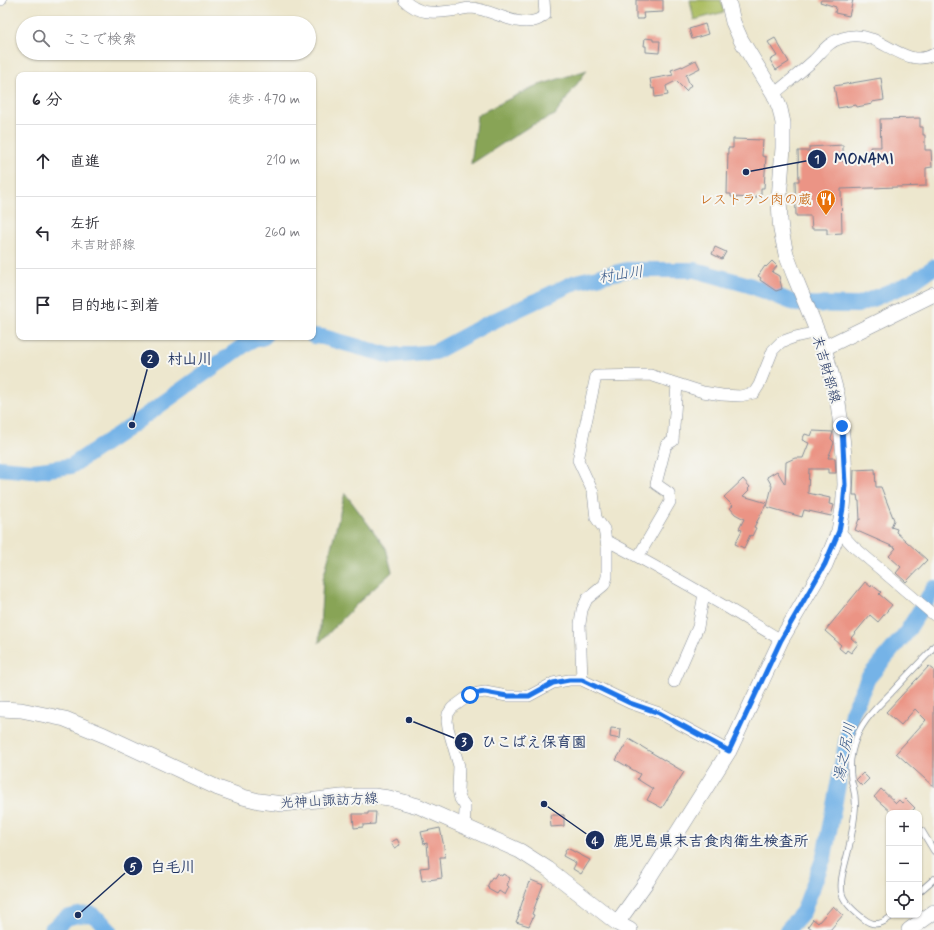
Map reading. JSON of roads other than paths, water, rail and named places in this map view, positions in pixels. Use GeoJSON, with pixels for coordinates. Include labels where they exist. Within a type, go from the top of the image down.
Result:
{"type":"FeatureCollection","features":[{"type":"Feature","properties":{"kind":"main road","name":"末吉財部線"},"geometry":{"type":"LineString","coordinates":[[619,928],[729,751],[781,640],[825,564],[839,531],[843,508],[845,485],[842,426],[837,395],[824,348],[786,254],[780,220],[779,200],[783,148],[783,122],[774,94],[741,40],[733,22],[728,0]]}},
{"type":"Feature","properties":{"kind":"main road"},"geometry":{"type":"LineString","coordinates":[[824,348],[934,294]]}},
{"type":"Feature","properties":{"kind":"main road","name":"光神山諏訪方線"},"geometry":{"type":"LineString","coordinates":[[0,709],[21,710],[65,719],[104,735],[218,788],[259,801],[282,804],[347,796],[374,796],[389,798],[418,806],[520,851],[548,869],[619,928]]}},
{"type":"Feature","properties":{"kind":"main road"},"geometry":{"type":"LineString","coordinates":[[909,930],[934,912]]}},
{"type":"Feature","properties":{"kind":"street"},"geometry":{"type":"LineString","coordinates":[[404,0],[411,6],[422,11],[433,13],[470,8],[519,22],[537,20],[545,15],[544,0]]}},
{"type":"Feature","properties":{"kind":"street"},"geometry":{"type":"LineString","coordinates":[[774,94],[814,60],[831,42],[842,37],[858,35],[872,39],[910,57],[921,58],[934,54]]}},
{"type":"Feature","properties":{"kind":"street"},"geometry":{"type":"LineString","coordinates":[[582,680],[580,624],[582,610],[587,599],[604,585],[606,578],[607,547],[604,529],[596,518],[593,492],[578,460],[596,376],[650,375],[703,392],[740,396],[754,394],[773,350],[781,342],[817,332]]}},
{"type":"Feature","properties":{"kind":"street"},"geometry":{"type":"LineString","coordinates":[[638,557],[670,502],[669,493],[656,484],[666,445],[673,441],[677,384]]}},
{"type":"Feature","properties":{"kind":"street"},"geometry":{"type":"LineString","coordinates":[[839,531],[854,546],[934,614]]}},
{"type":"Feature","properties":{"kind":"street"},"geometry":{"type":"LineString","coordinates":[[606,540],[704,594],[781,640]]}},
{"type":"Feature","properties":{"kind":"street"},"geometry":{"type":"LineString","coordinates":[[674,682],[698,627],[704,594]]}},
{"type":"Feature","properties":{"kind":"street"},"geometry":{"type":"LineString","coordinates":[[464,826],[465,806],[460,799],[458,790],[459,766],[447,720],[448,714],[452,708],[470,695],[485,692],[507,696],[529,696],[553,683],[569,680],[582,680],[630,703],[659,713],[729,751]]}},
{"type":"Feature","properties":{"kind":"lane"},"geometry":{"type":"LineString","coordinates":[[890,918],[881,923],[870,923],[854,910],[842,895],[841,882],[852,835],[855,809],[855,798],[850,779],[850,766],[857,736],[863,725],[871,714],[934,646]]}},
{"type":"Feature","properties":{"kind":"lane"},"geometry":{"type":"LineString","coordinates":[[922,831],[934,851]]}},
{"type":"Feature","properties":{"kind":"lane"},"geometry":{"type":"LineString","coordinates":[[922,889],[934,878]]}},
{"type":"Feature","properties":{"kind":"waterway","name":"村山川"},"geometry":{"type":"LineString","coordinates":[[316,336],[391,356],[435,352],[483,326],[576,282],[627,270],[695,270],[749,285],[797,304],[857,305],[911,283],[934,267]]}},
{"type":"Feature","properties":{"kind":"waterway","name":"村山川"},"geometry":{"type":"LineString","coordinates":[[0,468],[33,471],[71,466],[254,340]]}},
{"type":"Feature","properties":{"kind":"waterway","name":"湯之尻川"},"geometry":{"type":"LineString","coordinates":[[787,930],[803,912],[824,857],[852,713],[868,678],[906,633],[934,588]]}},
{"type":"Feature","properties":{"kind":"waterway"},"geometry":{"type":"LineString","coordinates":[[51,930],[66,918],[91,914],[100,920],[109,930]]}},
{"type":"Feature","properties":{"kind":"place","name":"MONAMI"},"geometry":{"type":"Point","coordinates":[746,172]}},
{"type":"Feature","properties":{"kind":"place","name":"レストラン肉の蔵"},"geometry":{"type":"Point","coordinates":[826,216]}},
{"type":"Feature","properties":{"kind":"place","name":"村山川"},"geometry":{"type":"Point","coordinates":[132,425]}},
{"type":"Feature","properties":{"kind":"place","name":"ひこばえ保育園"},"geometry":{"type":"Point","coordinates":[409,720]}},
{"type":"Feature","properties":{"kind":"place","name":"鹿児島県末吉食肉衛生検査所"},"geometry":{"type":"Point","coordinates":[544,804]}},
{"type":"Feature","properties":{"kind":"place","name":"白毛川"},"geometry":{"type":"Point","coordinates":[78,915]}}]}
